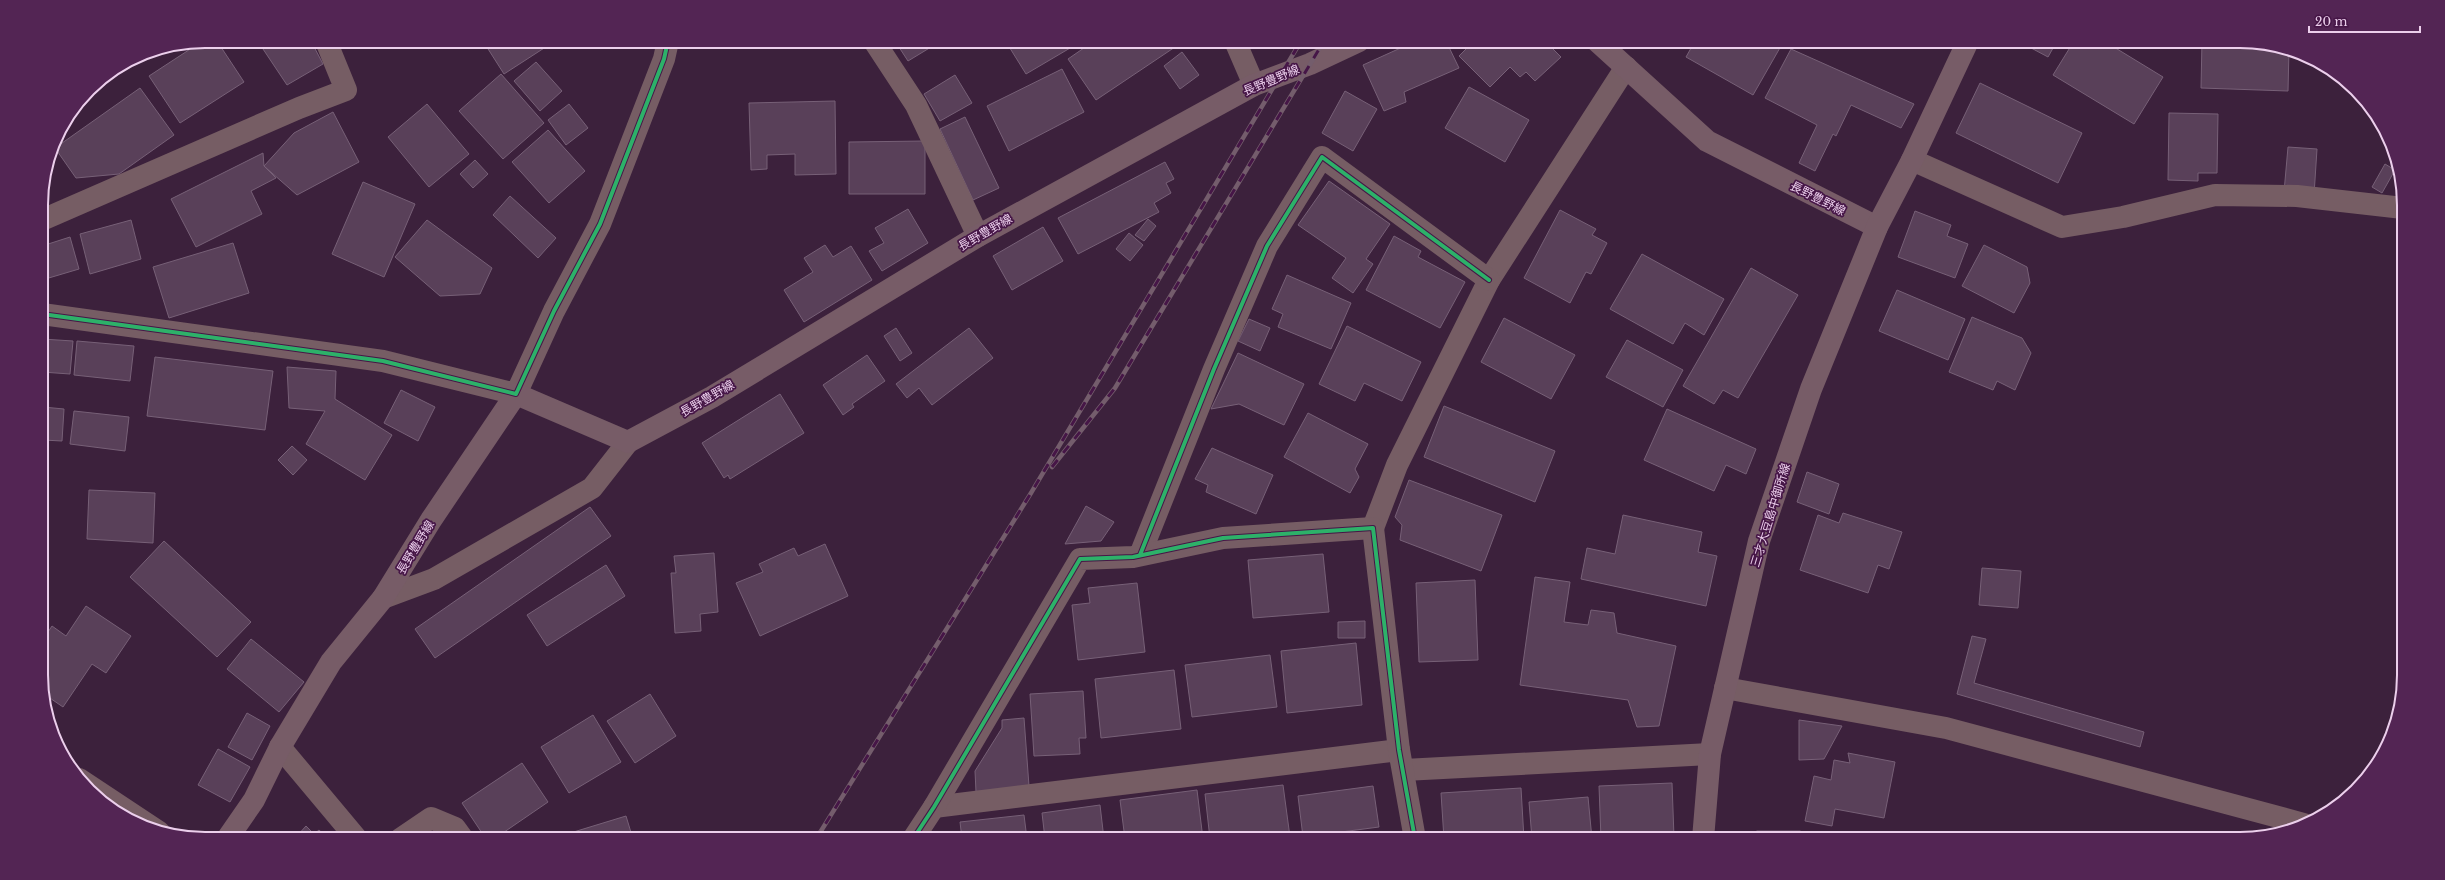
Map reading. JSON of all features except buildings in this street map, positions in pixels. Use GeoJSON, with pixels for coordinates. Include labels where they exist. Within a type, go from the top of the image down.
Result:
{"type":"FeatureCollection","features":[{"type":"Feature","properties":{"kind":"main road","name":"長野豊野線"},"geometry":{"type":"LineString","coordinates":[[628,442],[712,397],[978,236],[1254,85],[1310,64],[1344,48]]}},
{"type":"Feature","properties":{"kind":"main road","name":"長野豊野線"},"geometry":{"type":"LineString","coordinates":[[1605,48],[1707,141],[1877,227]]}},
{"type":"Feature","properties":{"kind":"main road"},"geometry":{"type":"LineString","coordinates":[[1877,227],[1912,160],[1965,48]]}},
{"type":"Feature","properties":{"kind":"main road","name":"三才大豆島中御所線"},"geometry":{"type":"LineString","coordinates":[[1704,832],[1710,754],[1759,541],[1811,389],[1877,227]]}},
{"type":"Feature","properties":{"kind":"main road"},"geometry":{"type":"LineString","coordinates":[[516,394],[628,442]]}},
{"type":"Feature","properties":{"kind":"main road","name":"長野豊野線"},"geometry":{"type":"LineString","coordinates":[[232,832],[254,800],[280,747],[331,662],[383,598],[431,520],[516,394]]}},
{"type":"Feature","properties":{"kind":"street"},"geometry":{"type":"LineString","coordinates":[[48,217],[299,108],[346,90],[329,48]]}},
{"type":"Feature","properties":{"kind":"street"},"geometry":{"type":"LineString","coordinates":[[48,315],[383,360],[516,394],[554,311],[600,224],[665,48]]}},
{"type":"Feature","properties":{"kind":"street"},"geometry":{"type":"LineString","coordinates":[[879,48],[916,105],[978,236]]}},
{"type":"Feature","properties":{"kind":"street"},"geometry":{"type":"LineString","coordinates":[[1238,48],[1254,85]]}},
{"type":"Feature","properties":{"kind":"street"},"geometry":{"type":"LineString","coordinates":[[1414,832],[1402,760],[1373,528],[1397,465],[1489,280],[1626,67]]}},
{"type":"Feature","properties":{"kind":"street"},"geometry":{"type":"LineString","coordinates":[[1140,555],[1214,369],[1267,246],[1322,157],[1489,280]]}},
{"type":"Feature","properties":{"kind":"street"},"geometry":{"type":"LineString","coordinates":[[1912,160],[2062,227],[2123,217],[2215,194],[2297,196],[2397,207]]}},
{"type":"Feature","properties":{"kind":"street"},"geometry":{"type":"LineString","coordinates":[[383,598],[434,579],[592,488],[628,442]]}},
{"type":"Feature","properties":{"kind":"street"},"geometry":{"type":"LineString","coordinates":[[918,832],[934,807],[1080,559],[1140,555],[1223,538],[1373,528]]}},
{"type":"Feature","properties":{"kind":"street"},"geometry":{"type":"LineString","coordinates":[[1725,688],[1946,728],[2296,822]]}},
{"type":"Feature","properties":{"kind":"street"},"geometry":{"type":"LineString","coordinates":[[280,747],[351,832]]}},
{"type":"Feature","properties":{"kind":"street"},"geometry":{"type":"LineString","coordinates":[[934,807],[1402,760],[1710,754]]}},
{"type":"Feature","properties":{"kind":"street"},"geometry":{"type":"LineString","coordinates":[[103,795],[136,817]]}},
{"type":"Feature","properties":{"kind":"street"},"geometry":{"type":"LineString","coordinates":[[410,832],[431,818],[455,828],[458,832]]}},
{"type":"Feature","properties":{"kind":"railway"},"geometry":{"type":"LineString","coordinates":[[820,832],[1031,493],[1297,48]]}},
{"type":"Feature","properties":{"kind":"railway"},"geometry":{"type":"LineString","coordinates":[[1052,467],[1115,388],[1320,48]]}},
{"type":"Feature","properties":{"kind":"cycle path"},"geometry":{"type":"LineString","coordinates":[[48,315],[383,361],[516,394],[554,311],[600,224],[664,59],[666,48]]}},
{"type":"Feature","properties":{"kind":"cycle path"},"geometry":{"type":"LineString","coordinates":[[1140,555],[1214,369],[1267,246],[1322,157],[1489,280]]}},
{"type":"Feature","properties":{"kind":"cycle path"},"geometry":{"type":"LineString","coordinates":[[918,832],[934,807],[1080,559],[1133,557],[1223,538],[1373,528],[1399,750],[1414,832]]}}]}
